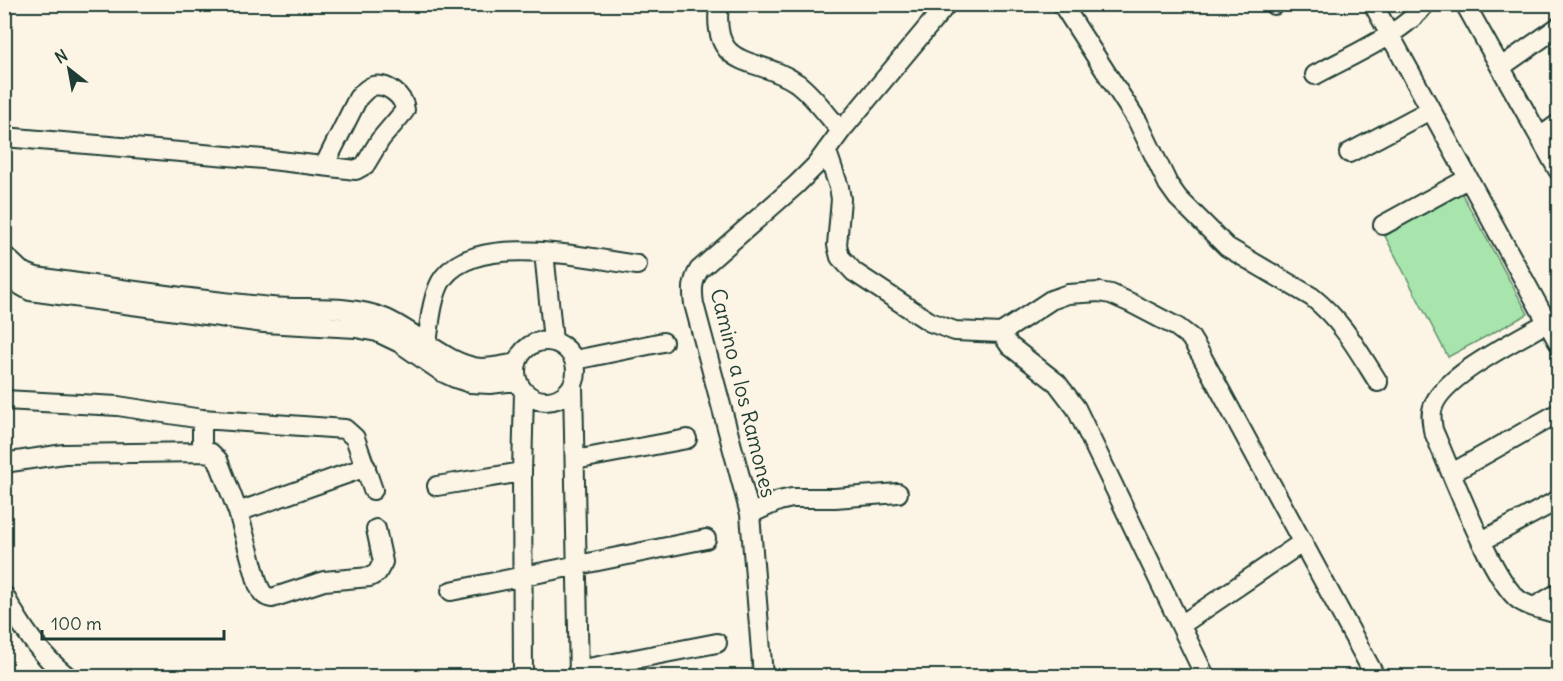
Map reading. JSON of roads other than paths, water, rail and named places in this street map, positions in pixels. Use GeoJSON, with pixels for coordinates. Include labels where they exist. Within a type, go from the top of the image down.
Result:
{"type":"FeatureCollection","features":[{"type":"Feature","properties":{"kind":"street"},"geometry":{"type":"LineString","coordinates":[[719,4],[718,32],[722,44],[730,53],[743,61],[795,82],[806,91],[841,131]]}},
{"type":"Feature","properties":{"kind":"street","name":"Camino a los Ramones"},"geometry":{"type":"LineString","coordinates":[[763,676],[750,514],[694,304],[692,284],[699,270],[795,185],[821,158],[947,4]]}},
{"type":"Feature","properties":{"kind":"street"},"geometry":{"type":"LineString","coordinates":[[1062,4],[1138,122],[1168,184],[1178,198],[1227,248],[1312,297],[1325,307],[1342,326],[1378,382]]}},
{"type":"Feature","properties":{"kind":"street"},"geometry":{"type":"LineString","coordinates":[[1373,4],[1467,179],[1553,319],[1558,342]]}},
{"type":"Feature","properties":{"kind":"street"},"geometry":{"type":"LineString","coordinates":[[1315,75],[1389,34],[1413,17],[1425,4]]}},
{"type":"Feature","properties":{"kind":"street"},"geometry":{"type":"LineString","coordinates":[[1465,4],[1558,170]]}},
{"type":"Feature","properties":{"kind":"street"},"geometry":{"type":"LineString","coordinates":[[1501,67],[1558,27]]}},
{"type":"Feature","properties":{"kind":"street"},"geometry":{"type":"LineString","coordinates":[[4,137],[262,159],[356,170],[360,168],[405,110],[402,100],[391,89],[382,86],[372,86],[365,90],[357,98],[324,166]]}},
{"type":"Feature","properties":{"kind":"street"},"geometry":{"type":"LineString","coordinates":[[1349,153],[1430,110]]}},
{"type":"Feature","properties":{"kind":"street"},"geometry":{"type":"LineString","coordinates":[[1540,137],[1558,124]]}},
{"type":"Feature","properties":{"kind":"street"},"geometry":{"type":"LineString","coordinates":[[821,158],[840,193],[837,245],[844,263],[876,288],[937,325],[955,331],[1001,333],[1051,300],[1068,294],[1085,292],[1112,294],[1162,318],[1190,337],[1375,676]]}},
{"type":"Feature","properties":{"kind":"street"},"geometry":{"type":"LineString","coordinates":[[1383,225],[1467,179]]}},
{"type":"Feature","properties":{"kind":"street"},"geometry":{"type":"LineString","coordinates":[[426,351],[437,289],[455,265],[473,256],[493,251],[544,252],[637,265]]}},
{"type":"Feature","properties":{"kind":"street"},"geometry":{"type":"LineString","coordinates":[[544,252],[553,341]]}},
{"type":"Feature","properties":{"kind":"street"},"geometry":{"type":"LineString","coordinates":[[4,255],[21,271],[36,277],[229,310],[264,323],[356,328],[377,332],[400,343],[519,379],[536,400],[550,401],[564,397],[573,386]]}},
{"type":"Feature","properties":{"kind":"street"},"geometry":{"type":"LineString","coordinates":[[4,276],[30,291],[229,310]]}},
{"type":"Feature","properties":{"kind":"street"},"geometry":{"type":"LineString","coordinates":[[1553,319],[1457,375],[1433,406],[1431,416],[1433,430],[1482,541],[1504,584],[1520,600],[1558,614]]}},
{"type":"Feature","properties":{"kind":"street"},"geometry":{"type":"LineString","coordinates":[[1001,333],[1010,346],[1057,383],[1076,408],[1205,676]]}},
{"type":"Feature","properties":{"kind":"street"},"geometry":{"type":"LineString","coordinates":[[523,676],[524,577],[519,379],[522,353],[531,345],[542,341],[553,341],[570,351],[575,360],[577,374],[573,386],[578,674],[717,643]]}},
{"type":"Feature","properties":{"kind":"street"},"geometry":{"type":"LineString","coordinates":[[575,360],[663,342]]}},
{"type":"Feature","properties":{"kind":"street"},"geometry":{"type":"LineString","coordinates":[[4,400],[118,406],[202,419],[345,429],[355,438],[373,490]]}},
{"type":"Feature","properties":{"kind":"street"},"geometry":{"type":"LineString","coordinates":[[1452,473],[1558,413]]}},
{"type":"Feature","properties":{"kind":"street"},"geometry":{"type":"LineString","coordinates":[[202,419],[202,452]]}},
{"type":"Feature","properties":{"kind":"street"},"geometry":{"type":"LineString","coordinates":[[575,460],[687,440]]}},
{"type":"Feature","properties":{"kind":"street"},"geometry":{"type":"LineString","coordinates":[[4,463],[64,454],[212,453],[218,460],[238,512],[261,593],[272,598],[324,581],[370,577],[377,573],[382,562],[376,529]]}},
{"type":"Feature","properties":{"kind":"street"},"geometry":{"type":"LineString","coordinates":[[238,512],[366,467]]}},
{"type":"Feature","properties":{"kind":"street"},"geometry":{"type":"LineString","coordinates":[[437,486],[522,472]]}},
{"type":"Feature","properties":{"kind":"street"},"geometry":{"type":"LineString","coordinates":[[750,514],[779,501],[792,498],[835,498],[898,493]]}},
{"type":"Feature","properties":{"kind":"street"},"geometry":{"type":"LineString","coordinates":[[1482,541],[1558,500]]}},
{"type":"Feature","properties":{"kind":"street"},"geometry":{"type":"LineString","coordinates":[[451,591],[706,539]]}},
{"type":"Feature","properties":{"kind":"street"},"geometry":{"type":"LineString","coordinates":[[1181,625],[1303,542]]}},
{"type":"Feature","properties":{"kind":"street"},"geometry":{"type":"LineString","coordinates":[[1534,607],[1558,593]]}},
{"type":"Feature","properties":{"kind":"street"},"geometry":{"type":"LineString","coordinates":[[4,595],[20,624],[42,654],[67,676]]}}]}
